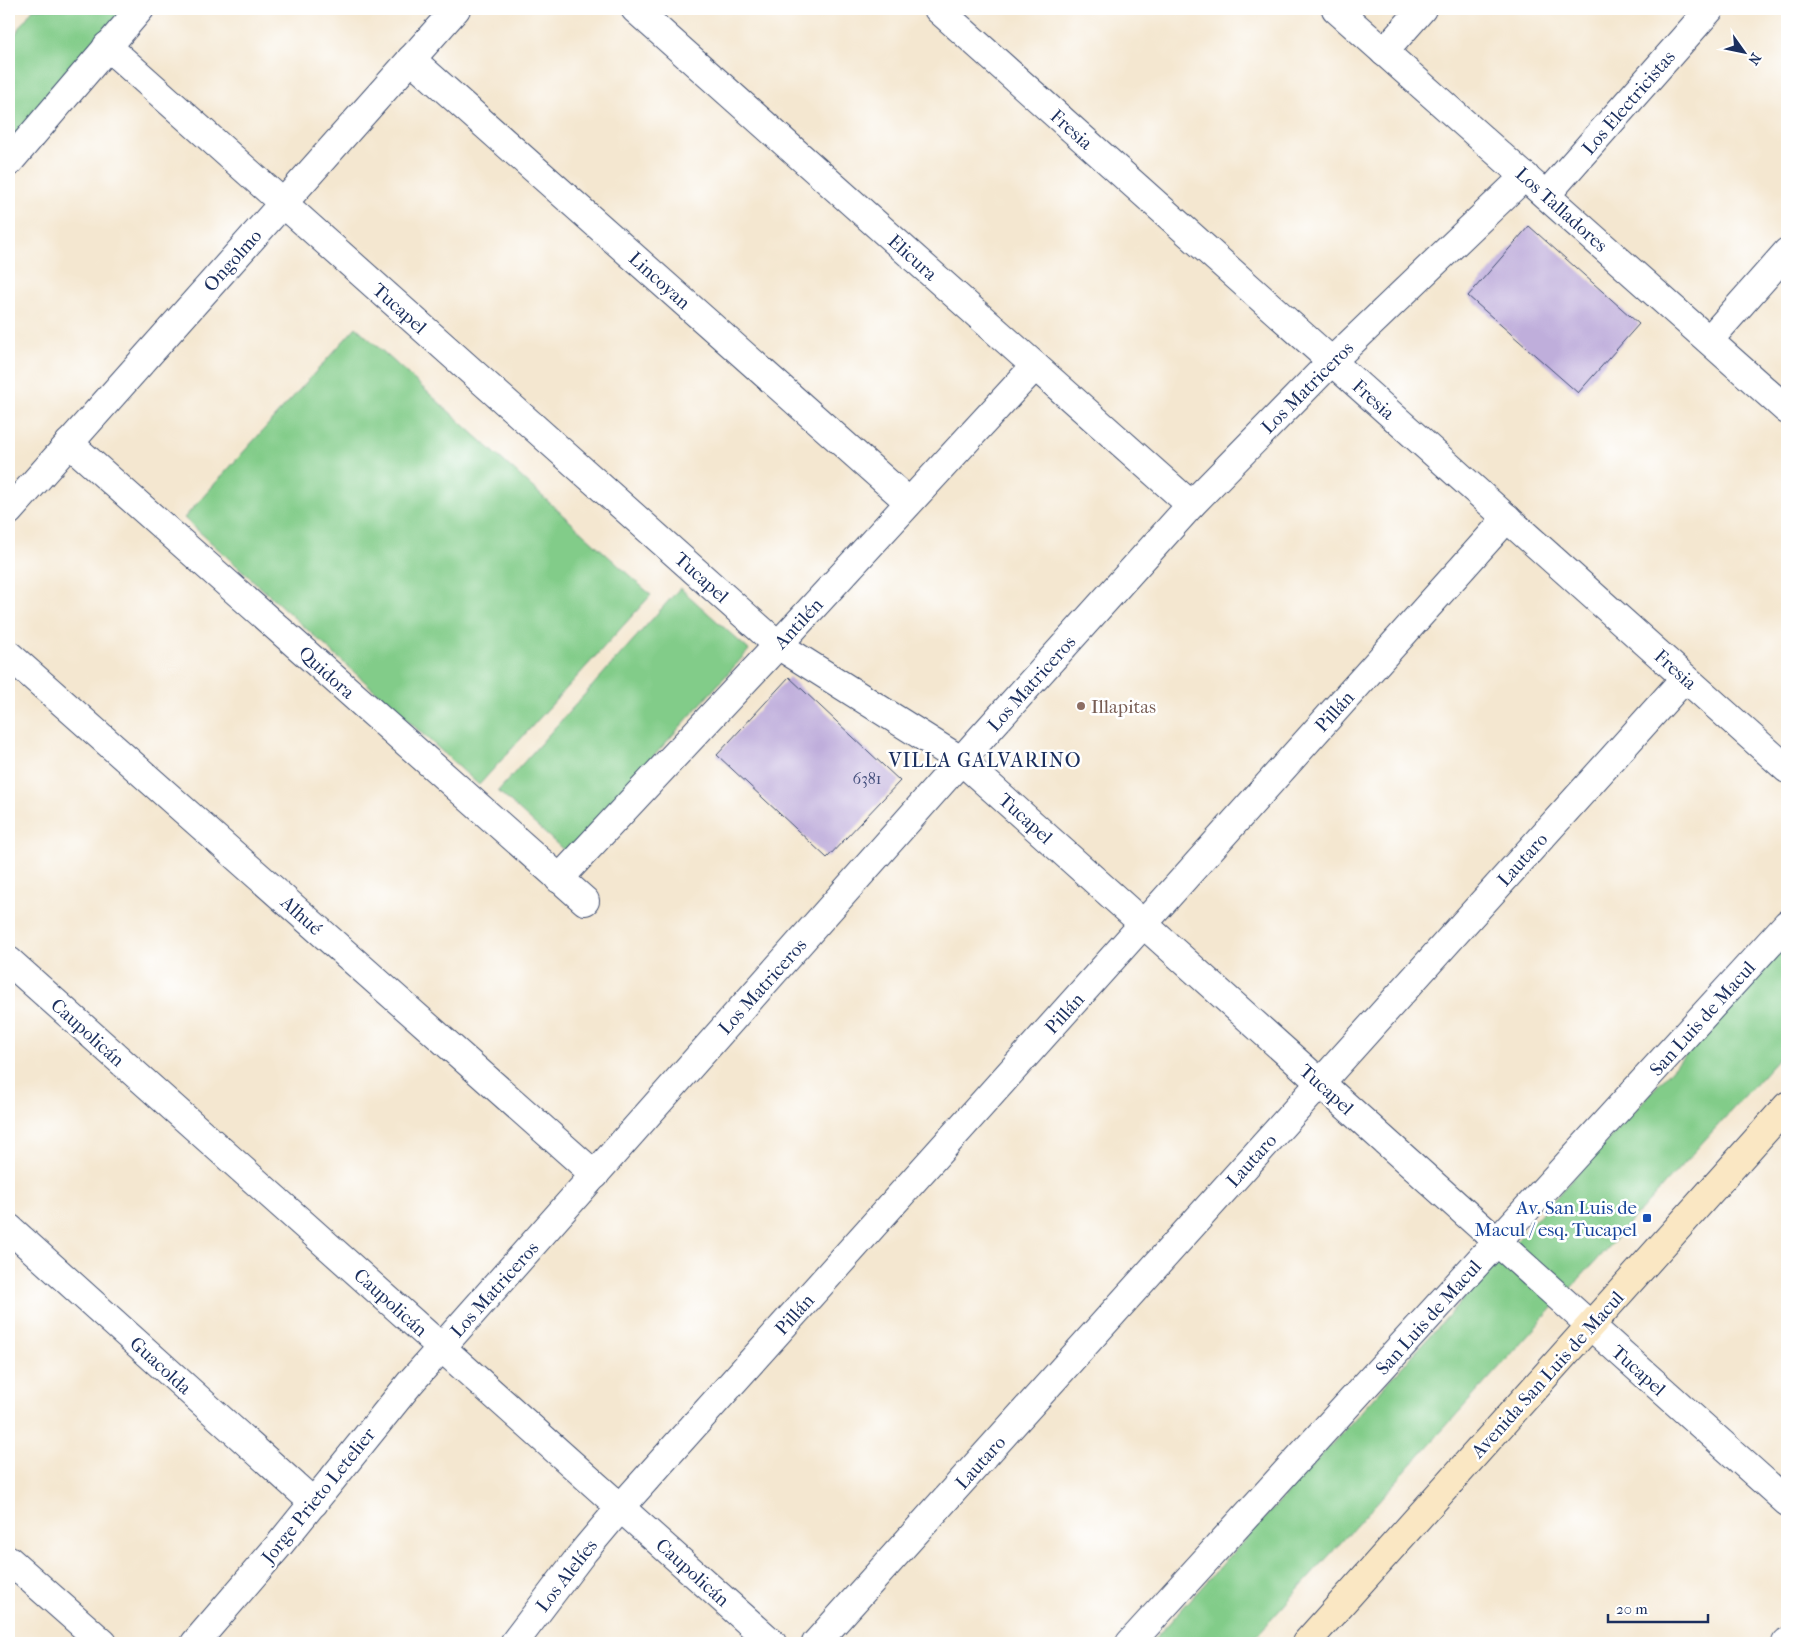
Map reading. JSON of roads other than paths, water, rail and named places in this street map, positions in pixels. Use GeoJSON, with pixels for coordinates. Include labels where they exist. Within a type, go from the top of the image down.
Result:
{"type":"FeatureCollection","features":[{"type":"Feature","properties":{"kind":"street"},"geometry":{"type":"LineString","coordinates":[[9,162],[140,9]]}},
{"type":"Feature","properties":{"kind":"street","name":"Ongolmo"},"geometry":{"type":"LineString","coordinates":[[9,511],[456,9]]}},
{"type":"Feature","properties":{"kind":"street","name":"Elicura"},"geometry":{"type":"LineString","coordinates":[[635,9],[1191,505]]}},
{"type":"Feature","properties":{"kind":"street","name":"Fresia"},"geometry":{"type":"LineString","coordinates":[[938,9],[1787,769]]}},
{"type":"Feature","properties":{"kind":"street","name":"Los Talladores"},"geometry":{"type":"LineString","coordinates":[[1336,9],[1787,410]]}},
{"type":"Feature","properties":{"kind":"street"},"geometry":{"type":"LineString","coordinates":[[1384,52],[1422,9]]}},
{"type":"Feature","properties":{"kind":"street","name":"Los Electricistas"},"geometry":{"type":"LineString","coordinates":[[1546,195],[1710,9]]}},
{"type":"Feature","properties":{"kind":"street","name":"Tucapel"},"geometry":{"type":"LineString","coordinates":[[107,46],[778,645],[962,761],[1787,1502]]}},
{"type":"Feature","properties":{"kind":"street","name":"Lincoyan"},"geometry":{"type":"LineString","coordinates":[[411,59],[910,502]]}},
{"type":"Feature","properties":{"kind":"street","name":"Los Matriceros"},"geometry":{"type":"LineString","coordinates":[[442,1347],[1191,505],[1332,362],[1524,176]]}},
{"type":"Feature","properties":{"kind":"street"},"geometry":{"type":"LineString","coordinates":[[1709,340],[1787,252]]}},
{"type":"Feature","properties":{"kind":"street","name":"Antilén"},"geometry":{"type":"LineString","coordinates":[[559,879],[1035,366]]}},
{"type":"Feature","properties":{"kind":"street","name":"Quidora"},"geometry":{"type":"LineString","coordinates":[[69,443],[585,902]]}},
{"type":"Feature","properties":{"kind":"street","name":"Pillán"},"geometry":{"type":"LineString","coordinates":[[620,1507],[1507,518]]}},
{"type":"Feature","properties":{"kind":"street","name":"Alhué"},"geometry":{"type":"LineString","coordinates":[[9,655],[595,1175]]}},
{"type":"Feature","properties":{"kind":"street","name":"Lautaro"},"geometry":{"type":"LineString","coordinates":[[816,1643],[1685,678]]}},
{"type":"Feature","properties":{"kind":"street","name":"San Luis de Macul"},"geometry":{"type":"LineString","coordinates":[[1130,1643],[1787,924]]}},
{"type":"Feature","properties":{"kind":"street","name":"Caupolicán"},"geometry":{"type":"LineString","coordinates":[[9,962],[772,1643]]}},
{"type":"Feature","properties":{"kind":"street","name":"Avenida San Luis de Macul"},"geometry":{"type":"LineString","coordinates":[[1306,1643],[1787,1106]]}},
{"type":"Feature","properties":{"kind":"street","name":"Guacolda"},"geometry":{"type":"LineString","coordinates":[[9,1228],[314,1503]]}},
{"type":"Feature","properties":{"kind":"street","name":"Jorge Prieto Letelier"},"geometry":{"type":"LineString","coordinates":[[195,1643],[280,1544],[376,1424],[442,1347]]}},
{"type":"Feature","properties":{"kind":"street","name":"Los Alelíes"},"geometry":{"type":"LineString","coordinates":[[514,1643],[620,1507]]}},
{"type":"Feature","properties":{"kind":"street"},"geometry":{"type":"LineString","coordinates":[[9,1560],[103,1643]]}},
{"type":"Feature","properties":{"kind":"place","name":"Illapitas"},"geometry":{"type":"Point","coordinates":[1081,706]}},
{"type":"Feature","properties":{"kind":"place","name":"Av. San Luis de Macul / esq. Tucapel"},"geometry":{"type":"Point","coordinates":[1647,1218]}},
{"type":"Feature","properties":{"kind":"district","name":"VILLA GALVARINO"},"geometry":{"type":"Point","coordinates":[985,760]}}]}
